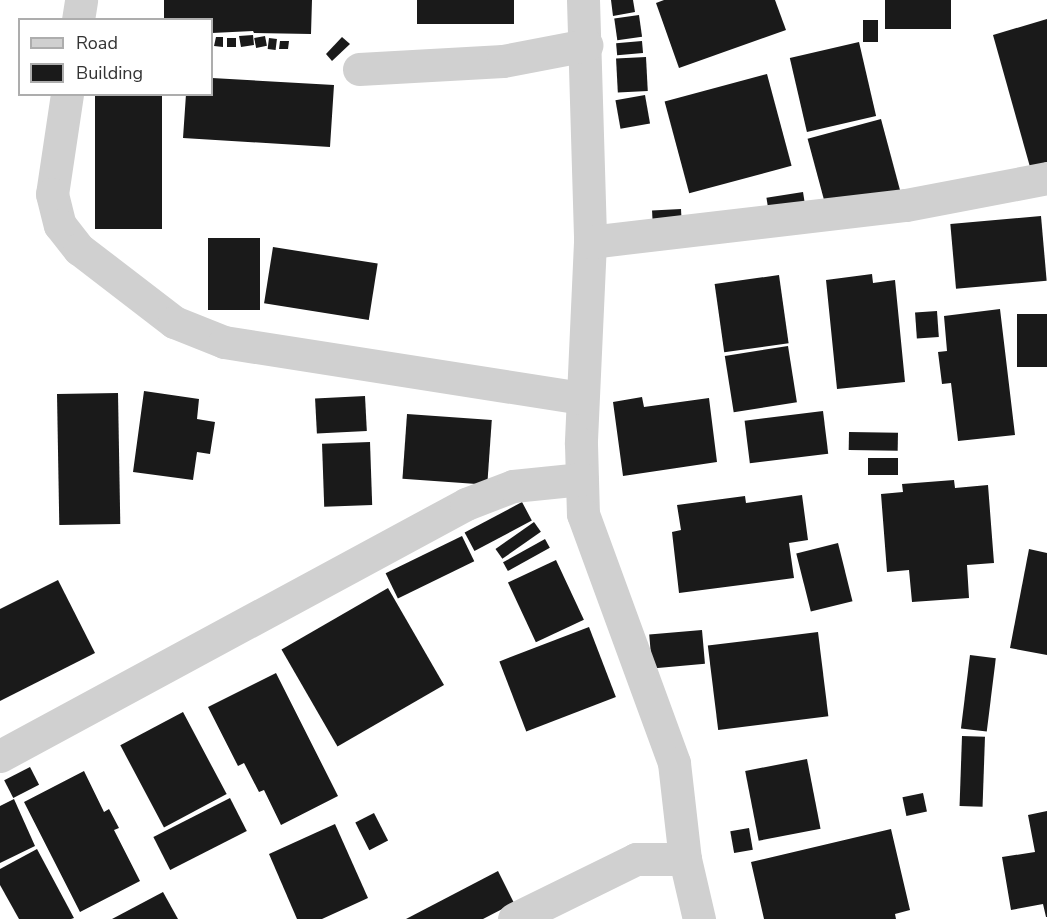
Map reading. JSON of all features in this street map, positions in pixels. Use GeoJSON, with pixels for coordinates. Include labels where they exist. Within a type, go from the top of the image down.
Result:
{"type":"FeatureCollection","features":[{"type":"Feature","properties":{"kind":"street"},"geometry":{"type":"LineString","coordinates":[[78,18],[81,0]]}},
{"type":"Feature","properties":{"kind":"street"},"geometry":{"type":"LineString","coordinates":[[583,0],[590,242],[582,398],[583,514],[674,763],[685,859],[699,919]]}},
{"type":"Feature","properties":{"kind":"street"},"geometry":{"type":"LineString","coordinates":[[359,69],[503,61],[586,45]]}},
{"type":"Feature","properties":{"kind":"street"},"geometry":{"type":"LineString","coordinates":[[67,96],[52,194],[60,225],[79,249],[174,321],[224,342],[582,398]]}},
{"type":"Feature","properties":{"kind":"street"},"geometry":{"type":"LineString","coordinates":[[590,242],[906,205],[1047,178]]}},
{"type":"Feature","properties":{"kind":"street"},"geometry":{"type":"LineString","coordinates":[[0,756],[466,504],[513,486],[582,479]]}},
{"type":"Feature","properties":{"kind":"street"},"geometry":{"type":"LineString","coordinates":[[514,919],[636,859],[685,859]]}},
{"type":"Feature","properties":{"kind":"building"},"geometry":{"type":"Polygon","coordinates":[[[164,0],[312,0],[311,34],[254,33],[253,31],[213,33],[213,18],[164,18],[164,0]]]}},
{"type":"Feature","properties":{"kind":"building"},"geometry":{"type":"Polygon","coordinates":[[[417,0],[514,0],[514,24],[417,24],[417,0]]]}},
{"type":"Feature","properties":{"kind":"building"},"geometry":{"type":"Polygon","coordinates":[[[611,0],[633,0],[635,12],[613,16],[611,0]]]}},
{"type":"Feature","properties":{"kind":"building"},"geometry":{"type":"Polygon","coordinates":[[[664,0],[775,0],[786,30],[679,68],[656,3],[664,0]]]}},
{"type":"Feature","properties":{"kind":"building"},"geometry":{"type":"Polygon","coordinates":[[[885,0],[951,0],[951,29],[885,29],[885,0]]]}},
{"type":"Feature","properties":{"kind":"building"},"geometry":{"type":"Polygon","coordinates":[[[639,15],[642,37],[617,40],[614,18],[639,15]]]}},
{"type":"Feature","properties":{"kind":"building"},"geometry":{"type":"Polygon","coordinates":[[[1047,19],[1047,162],[1030,167],[993,35],[1047,19]]]}},
{"type":"Feature","properties":{"kind":"building"},"geometry":{"type":"Polygon","coordinates":[[[863,20],[878,20],[878,42],[863,42],[863,20]]]}},
{"type":"Feature","properties":{"kind":"building"},"geometry":{"type":"Polygon","coordinates":[[[253,35],[254,45],[241,47],[239,36],[253,35]]]}},
{"type":"Feature","properties":{"kind":"building"},"geometry":{"type":"Polygon","coordinates":[[[265,36],[267,46],[256,48],[254,38],[265,36]]]}},
{"type":"Feature","properties":{"kind":"building"},"geometry":{"type":"Polygon","coordinates":[[[216,37],[223,37],[223,47],[214,46],[216,37]]]}},
{"type":"Feature","properties":{"kind":"building"},"geometry":{"type":"Polygon","coordinates":[[[342,37],[350,44],[332,61],[326,54],[342,37]]]}},
{"type":"Feature","properties":{"kind":"building"},"geometry":{"type":"Polygon","coordinates":[[[227,38],[236,38],[236,47],[227,47],[227,38]]]}},
{"type":"Feature","properties":{"kind":"building"},"geometry":{"type":"Polygon","coordinates":[[[269,38],[277,39],[276,50],[268,49],[269,38]]]}},
{"type":"Feature","properties":{"kind":"building"},"geometry":{"type":"Polygon","coordinates":[[[280,41],[289,41],[288,49],[279,49],[280,41]]]}},
{"type":"Feature","properties":{"kind":"building"},"geometry":{"type":"Polygon","coordinates":[[[642,41],[643,53],[617,55],[616,43],[642,41]]]}},
{"type":"Feature","properties":{"kind":"building"},"geometry":{"type":"Polygon","coordinates":[[[859,42],[876,116],[807,132],[790,58],[859,42]]]}},
{"type":"Feature","properties":{"kind":"building"},"geometry":{"type":"Polygon","coordinates":[[[646,57],[648,91],[618,93],[616,59],[646,57]]]}},
{"type":"Feature","properties":{"kind":"building"},"geometry":{"type":"Polygon","coordinates":[[[767,74],[792,166],[689,193],[665,101],[767,74]]]}},
{"type":"Feature","properties":{"kind":"building"},"geometry":{"type":"Polygon","coordinates":[[[213,78],[334,85],[330,147],[183,138],[186,96],[213,96],[213,78]]]}},
{"type":"Feature","properties":{"kind":"building"},"geometry":{"type":"Polygon","coordinates":[[[645,95],[650,124],[620,129],[615,100],[645,95]]]}},
{"type":"Feature","properties":{"kind":"building"},"geometry":{"type":"Polygon","coordinates":[[[95,96],[162,96],[162,229],[95,229],[95,96]]]}},
{"type":"Feature","properties":{"kind":"building"},"geometry":{"type":"Polygon","coordinates":[[[881,119],[901,192],[827,212],[808,139],[881,119]]]}},
{"type":"Feature","properties":{"kind":"building"},"geometry":{"type":"Polygon","coordinates":[[[803,192],[806,210],[769,216],[766,198],[803,192]]]}},
{"type":"Feature","properties":{"kind":"building"},"geometry":{"type":"Polygon","coordinates":[[[681,209],[682,226],[653,227],[652,211],[681,209]]]}},
{"type":"Feature","properties":{"kind":"building"},"geometry":{"type":"Polygon","coordinates":[[[1041,216],[1047,281],[956,289],[950,224],[1041,216]]]}},
{"type":"Feature","properties":{"kind":"building"},"geometry":{"type":"Polygon","coordinates":[[[208,238],[260,238],[260,310],[208,310],[208,238]]]}},
{"type":"Feature","properties":{"kind":"building"},"geometry":{"type":"Polygon","coordinates":[[[273,247],[378,264],[369,320],[264,303],[273,247]]]}},
{"type":"Feature","properties":{"kind":"building"},"geometry":{"type":"Polygon","coordinates":[[[872,274],[873,283],[895,280],[905,382],[837,389],[826,280],[872,274]]]}},
{"type":"Feature","properties":{"kind":"building"},"geometry":{"type":"Polygon","coordinates":[[[779,275],[789,343],[724,352],[715,284],[779,275]]]}},
{"type":"Feature","properties":{"kind":"building"},"geometry":{"type":"Polygon","coordinates":[[[1000,309],[1015,435],[958,441],[951,383],[942,384],[938,352],[947,351],[944,316],[1000,309]]]}},
{"type":"Feature","properties":{"kind":"building"},"geometry":{"type":"Polygon","coordinates":[[[937,311],[939,337],[917,338],[915,313],[937,311]]]}},
{"type":"Feature","properties":{"kind":"building"},"geometry":{"type":"Polygon","coordinates":[[[1017,314],[1047,314],[1047,367],[1017,367],[1017,314]]]}},
{"type":"Feature","properties":{"kind":"building"},"geometry":{"type":"Polygon","coordinates":[[[788,346],[797,402],[734,412],[725,356],[788,346]]]}},
{"type":"Feature","properties":{"kind":"building"},"geometry":{"type":"Polygon","coordinates":[[[144,391],[199,399],[197,419],[215,422],[210,454],[197,452],[193,480],[133,472],[144,391]]]}},
{"type":"Feature","properties":{"kind":"building"},"geometry":{"type":"Polygon","coordinates":[[[118,393],[120,524],[59,525],[57,394],[118,393]]]}},
{"type":"Feature","properties":{"kind":"building"},"geometry":{"type":"Polygon","coordinates":[[[365,396],[367,431],[317,434],[315,399],[365,396]]]}},
{"type":"Feature","properties":{"kind":"building"},"geometry":{"type":"Polygon","coordinates":[[[642,397],[644,407],[709,398],[717,462],[623,476],[613,402],[642,397]]]}},
{"type":"Feature","properties":{"kind":"building"},"geometry":{"type":"Polygon","coordinates":[[[823,411],[828,454],[750,463],[745,421],[823,411]]]}},
{"type":"Feature","properties":{"kind":"building"},"geometry":{"type":"Polygon","coordinates":[[[407,414],[492,420],[487,485],[402,479],[407,414]]]}},
{"type":"Feature","properties":{"kind":"building"},"geometry":{"type":"Polygon","coordinates":[[[849,432],[898,433],[898,451],[849,450],[849,432]]]}},
{"type":"Feature","properties":{"kind":"building"},"geometry":{"type":"Polygon","coordinates":[[[370,442],[372,505],[324,507],[322,444],[370,442]]]}},
{"type":"Feature","properties":{"kind":"building"},"geometry":{"type":"Polygon","coordinates":[[[868,458],[898,458],[898,475],[868,475],[868,458]]]}},
{"type":"Feature","properties":{"kind":"building"},"geometry":{"type":"Polygon","coordinates":[[[954,480],[955,488],[988,485],[994,563],[967,565],[969,598],[912,602],[909,570],[887,572],[881,494],[903,492],[902,484],[954,480]]]}},
{"type":"Feature","properties":{"kind":"building"},"geometry":{"type":"Polygon","coordinates":[[[802,495],[808,540],[789,543],[794,578],[679,593],[672,532],[681,530],[677,505],[745,496],[746,503],[802,495]]]}},
{"type":"Feature","properties":{"kind":"building"},"geometry":{"type":"Polygon","coordinates":[[[522,502],[532,521],[474,551],[465,533],[522,502]]]}},
{"type":"Feature","properties":{"kind":"building"},"geometry":{"type":"Polygon","coordinates":[[[534,522],[541,532],[502,559],[495,549],[534,522]]]}},
{"type":"Feature","properties":{"kind":"building"},"geometry":{"type":"Polygon","coordinates":[[[462,536],[474,561],[398,598],[386,573],[462,536]]]}},
{"type":"Feature","properties":{"kind":"building"},"geometry":{"type":"Polygon","coordinates":[[[545,539],[550,548],[508,571],[503,562],[545,539]]]}},
{"type":"Feature","properties":{"kind":"building"},"geometry":{"type":"Polygon","coordinates":[[[838,543],[853,601],[811,612],[796,553],[838,543]]]}},
{"type":"Feature","properties":{"kind":"building"},"geometry":{"type":"Polygon","coordinates":[[[1029,549],[1047,553],[1047,655],[1010,648],[1029,549]]]}},
{"type":"Feature","properties":{"kind":"building"},"geometry":{"type":"Polygon","coordinates":[[[556,560],[584,620],[536,642],[508,582],[556,560]]]}},
{"type":"Feature","properties":{"kind":"building"},"geometry":{"type":"Polygon","coordinates":[[[58,580],[95,653],[0,701],[0,609],[58,580]]]}},
{"type":"Feature","properties":{"kind":"building"},"geometry":{"type":"Polygon","coordinates":[[[388,588],[444,685],[337,746],[281,650],[388,588]]]}},
{"type":"Feature","properties":{"kind":"building"},"geometry":{"type":"Polygon","coordinates":[[[589,627],[616,697],[526,731],[499,661],[589,627]]]}},
{"type":"Feature","properties":{"kind":"building"},"geometry":{"type":"Polygon","coordinates":[[[702,630],[705,664],[652,668],[649,635],[702,630]]]}},
{"type":"Feature","properties":{"kind":"building"},"geometry":{"type":"Polygon","coordinates":[[[818,632],[828,716],[718,730],[708,646],[818,632]]]}},
{"type":"Feature","properties":{"kind":"building"},"geometry":{"type":"Polygon","coordinates":[[[970,655],[996,658],[987,732],[961,728],[970,655]]]}},
{"type":"Feature","properties":{"kind":"building"},"geometry":{"type":"Polygon","coordinates":[[[276,673],[338,796],[281,825],[264,790],[259,792],[244,763],[238,766],[208,707],[276,673]]]}},
{"type":"Feature","properties":{"kind":"building"},"geometry":{"type":"Polygon","coordinates":[[[183,712],[227,794],[164,827],[120,745],[183,712]]]}},
{"type":"Feature","properties":{"kind":"building"},"geometry":{"type":"Polygon","coordinates":[[[962,736],[985,737],[983,807],[960,806],[962,736]]]}},
{"type":"Feature","properties":{"kind":"building"},"geometry":{"type":"Polygon","coordinates":[[[807,759],[821,829],[759,841],[745,771],[807,759]]]}},
{"type":"Feature","properties":{"kind":"building"},"geometry":{"type":"Polygon","coordinates":[[[30,767],[39,785],[13,798],[4,780],[30,767]]]}},
{"type":"Feature","properties":{"kind":"building"},"geometry":{"type":"Polygon","coordinates":[[[84,771],[104,812],[109,809],[119,828],[114,830],[140,881],[80,912],[24,802],[84,771]]]}},
{"type":"Feature","properties":{"kind":"building"},"geometry":{"type":"Polygon","coordinates":[[[923,793],[927,812],[906,816],[902,797],[923,793]]]}},
{"type":"Feature","properties":{"kind":"building"},"geometry":{"type":"Polygon","coordinates":[[[230,798],[247,831],[170,870],[153,837],[230,798]]]}},
{"type":"Feature","properties":{"kind":"building"},"geometry":{"type":"Polygon","coordinates":[[[14,799],[35,846],[0,863],[0,806],[14,799]]]}},
{"type":"Feature","properties":{"kind":"building"},"geometry":{"type":"Polygon","coordinates":[[[1047,811],[1046,917],[1043,904],[1011,910],[1002,857],[1035,852],[1028,815],[1047,811]]]}},
{"type":"Feature","properties":{"kind":"building"},"geometry":{"type":"Polygon","coordinates":[[[374,813],[388,841],[369,850],[355,823],[374,813]]]}},
{"type":"Feature","properties":{"kind":"building"},"geometry":{"type":"Polygon","coordinates":[[[335,824],[368,898],[322,919],[297,919],[269,854],[335,824]]]}},
{"type":"Feature","properties":{"kind":"building"},"geometry":{"type":"Polygon","coordinates":[[[749,828],[753,850],[734,853],[730,831],[749,828]]]}},
{"type":"Feature","properties":{"kind":"building"},"geometry":{"type":"Polygon","coordinates":[[[891,829],[910,910],[895,914],[896,919],[764,919],[751,862],[891,829]]]}},
{"type":"Feature","properties":{"kind":"building"},"geometry":{"type":"Polygon","coordinates":[[[37,849],[74,918],[19,919],[0,885],[0,869],[37,849]]]}},
{"type":"Feature","properties":{"kind":"building"},"geometry":{"type":"Polygon","coordinates":[[[498,871],[514,903],[483,919],[406,919],[498,871]]]}},
{"type":"Feature","properties":{"kind":"building"},"geometry":{"type":"Polygon","coordinates":[[[163,892],[178,919],[112,919],[163,892]]]}}]}
